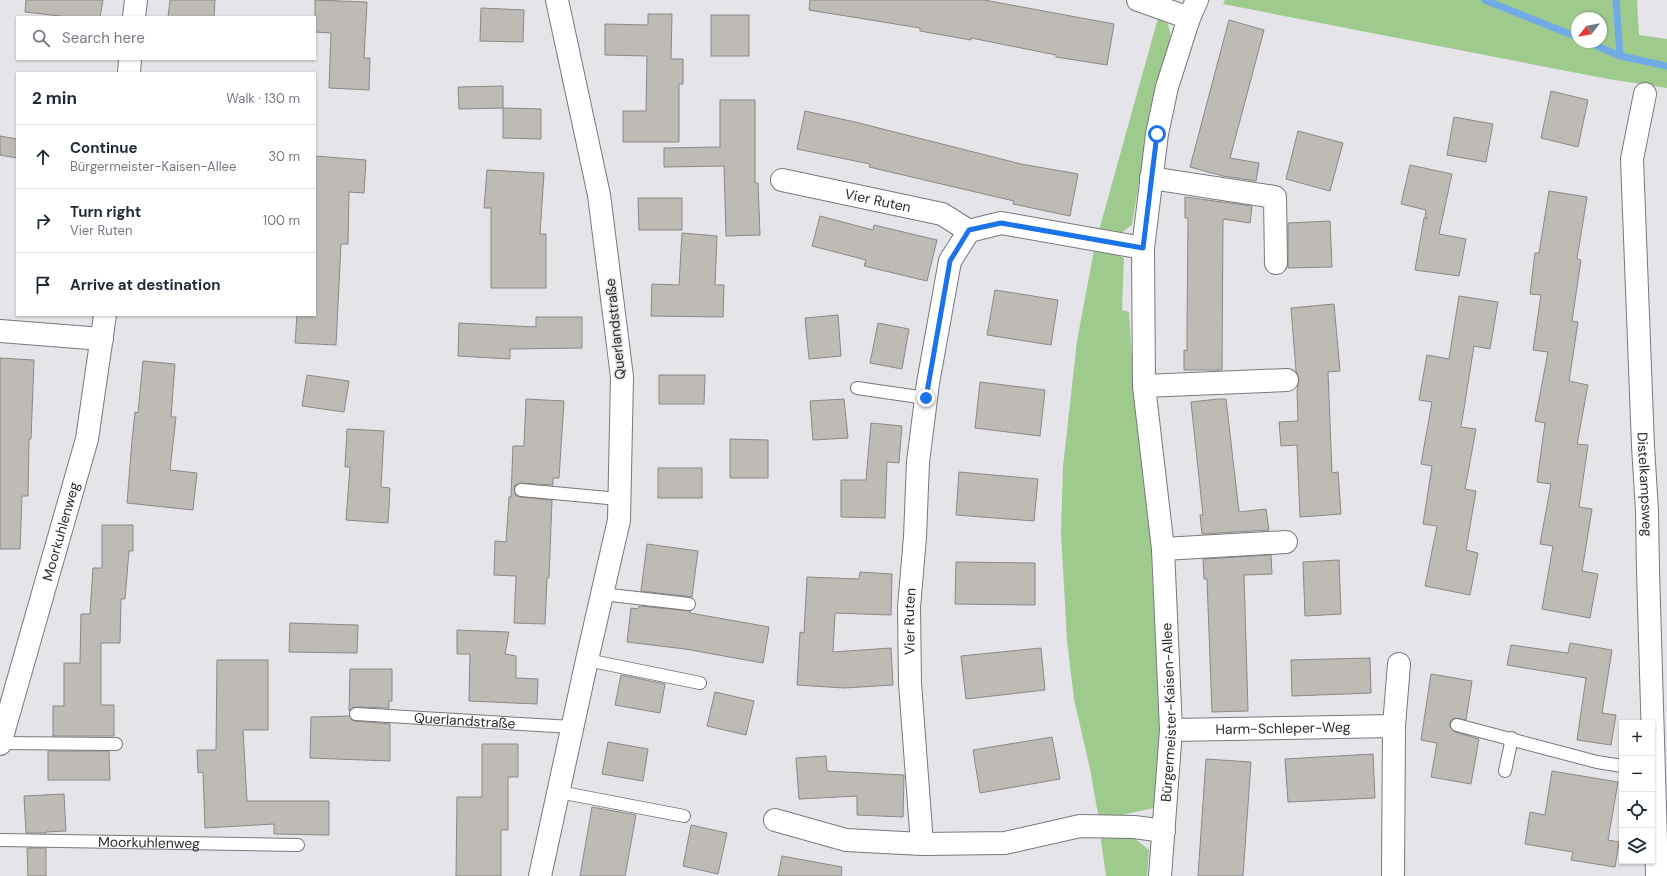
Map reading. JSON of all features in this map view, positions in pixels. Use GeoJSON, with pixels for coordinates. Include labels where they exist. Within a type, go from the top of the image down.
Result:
{"type":"FeatureCollection","features":[{"type":"Feature","properties":{"kind":"street"},"geometry":{"type":"LineString","coordinates":[[134,16],[136,0]]}},
{"type":"Feature","properties":{"kind":"street","name":"Querlandstraße"},"geometry":{"type":"LineString","coordinates":[[540,876],[619,520],[622,377],[599,195],[557,0]]}},
{"type":"Feature","properties":{"kind":"street"},"geometry":{"type":"LineString","coordinates":[[1138,0],[1193,9]]}},
{"type":"Feature","properties":{"kind":"street","name":"Bürgermeister-Kaisen-Allee"},"geometry":{"type":"LineString","coordinates":[[1160,876],[1171,730],[1163,549],[1144,386],[1143,248],[1157,134],[1167,87],[1193,9]]}},
{"type":"Feature","properties":{"kind":"street"},"geometry":{"type":"LineString","coordinates":[[129,72],[130,60]]}},
{"type":"Feature","properties":{"kind":"street","name":"Distelkampsweg"},"geometry":{"type":"LineString","coordinates":[[1645,94],[1632,159],[1643,446],[1647,511],[1653,756]]}},
{"type":"Feature","properties":{"kind":"street"},"geometry":{"type":"LineString","coordinates":[[1151,178],[1275,197],[1276,263]]}},
{"type":"Feature","properties":{"kind":"street","name":"Vier Ruten"},"geometry":{"type":"LineString","coordinates":[[782,180],[942,214],[969,230],[950,261],[926,398],[918,462],[915,537],[909,607],[910,683],[922,844]]}},
{"type":"Feature","properties":{"kind":"street"},"geometry":{"type":"LineString","coordinates":[[969,230],[1001,223],[1143,248]]}},
{"type":"Feature","properties":{"kind":"street","name":"Moorkuhlenweg"},"geometry":{"type":"LineString","coordinates":[[0,743],[87,439],[106,316]]}},
{"type":"Feature","properties":{"kind":"street"},"geometry":{"type":"LineString","coordinates":[[0,331],[102,339]]}},
{"type":"Feature","properties":{"kind":"street"},"geometry":{"type":"LineString","coordinates":[[1144,386],[1287,380]]}},
{"type":"Feature","properties":{"kind":"street"},"geometry":{"type":"LineString","coordinates":[[1163,549],[1286,542]]}},
{"type":"Feature","properties":{"kind":"street"},"geometry":{"type":"LineString","coordinates":[[1393,876],[1394,726],[1399,664]]}},
{"type":"Feature","properties":{"kind":"street","name":"Harm-Schleper-Weg"},"geometry":{"type":"LineString","coordinates":[[1171,730],[1394,726]]}},
{"type":"Feature","properties":{"kind":"street","name":"Distelkampsweg"},"geometry":{"type":"LineString","coordinates":[[1654,792],[1657,876]]}},
{"type":"Feature","properties":{"kind":"street"},"geometry":{"type":"LineString","coordinates":[[775,820],[846,840],[922,844],[1005,842],[1080,826],[1134,827],[1164,831]]}},
{"type":"Feature","properties":{"kind":"lane"},"geometry":{"type":"LineString","coordinates":[[857,388],[926,398]]}},
{"type":"Feature","properties":{"kind":"lane"},"geometry":{"type":"LineString","coordinates":[[521,490],[619,499]]}},
{"type":"Feature","properties":{"kind":"lane"},"geometry":{"type":"LineString","coordinates":[[602,594],[689,604]]}},
{"type":"Feature","properties":{"kind":"lane"},"geometry":{"type":"LineString","coordinates":[[587,660],[700,683]]}},
{"type":"Feature","properties":{"kind":"lane","name":"Querlandstraße"},"geometry":{"type":"LineString","coordinates":[[356,714],[572,727]]}},
{"type":"Feature","properties":{"kind":"lane"},"geometry":{"type":"LineString","coordinates":[[1457,725],[1512,738],[1597,762],[1619,766]]}},
{"type":"Feature","properties":{"kind":"lane"},"geometry":{"type":"LineString","coordinates":[[1505,771],[1512,738]]}},
{"type":"Feature","properties":{"kind":"lane"},"geometry":{"type":"LineString","coordinates":[[0,743],[116,744]]}},
{"type":"Feature","properties":{"kind":"lane"},"geometry":{"type":"LineString","coordinates":[[559,792],[684,816]]}},
{"type":"Feature","properties":{"kind":"lane","name":"Moorkuhlenweg"},"geometry":{"type":"LineString","coordinates":[[0,840],[298,845]]}},
{"type":"Feature","properties":{"kind":"green space"},"geometry":{"type":"Polygon","coordinates":[[[1225,0],[1637,0],[1639,35],[1667,39],[1667,88],[1608,79],[1223,4],[1225,0]]]}},
{"type":"Feature","properties":{"kind":"green space"},"geometry":{"type":"Polygon","coordinates":[[[1158,18],[1168,24],[1171,38],[1148,127],[1132,225],[1118,235],[1098,234],[1158,18]]]}},
{"type":"Feature","properties":{"kind":"green space"},"geometry":{"type":"Polygon","coordinates":[[[1095,245],[1124,258],[1122,310],[1129,312],[1134,393],[1154,556],[1162,730],[1154,808],[1099,820],[1090,769],[1074,699],[1067,641],[1061,532],[1063,467],[1077,341],[1095,245]]]}},
{"type":"Feature","properties":{"kind":"green space"},"geometry":{"type":"Polygon","coordinates":[[[1100,833],[1134,838],[1149,850],[1147,876],[1106,876],[1100,833]]]}},
{"type":"Feature","properties":{"kind":"building"},"geometry":{"type":"Polygon","coordinates":[[[26,0],[103,0],[100,16],[59,16],[25,12],[26,0]]]}},
{"type":"Feature","properties":{"kind":"building"},"geometry":{"type":"Polygon","coordinates":[[[170,0],[215,0],[214,16],[168,16],[170,0]]]}},
{"type":"Feature","properties":{"kind":"building"},"geometry":{"type":"Polygon","coordinates":[[[315,0],[367,2],[364,58],[370,58],[369,90],[329,88],[331,33],[316,32],[315,0]]]}},
{"type":"Feature","properties":{"kind":"building"},"geometry":{"type":"Polygon","coordinates":[[[810,0],[984,0],[1114,24],[1107,65],[1056,57],[1056,55],[971,38],[971,40],[920,31],[920,28],[809,10],[810,0]]]}},
{"type":"Feature","properties":{"kind":"building"},"geometry":{"type":"Polygon","coordinates":[[[481,8],[524,10],[523,42],[480,41],[481,8]]]}},
{"type":"Feature","properties":{"kind":"building"},"geometry":{"type":"Polygon","coordinates":[[[648,14],[672,14],[671,59],[683,59],[683,84],[679,84],[679,142],[623,142],[623,111],[646,111],[647,56],[605,55],[605,24],[648,25],[648,14]]]}},
{"type":"Feature","properties":{"kind":"building"},"geometry":{"type":"Polygon","coordinates":[[[711,15],[749,15],[749,56],[711,56],[711,15]]]}},
{"type":"Feature","properties":{"kind":"building"},"geometry":{"type":"Polygon","coordinates":[[[1229,20],[1264,30],[1230,158],[1259,163],[1256,181],[1223,176],[1190,167],[1229,20]]]}},
{"type":"Feature","properties":{"kind":"building"},"geometry":{"type":"Polygon","coordinates":[[[503,86],[503,108],[459,109],[458,87],[503,86]]]}},
{"type":"Feature","properties":{"kind":"building"},"geometry":{"type":"Polygon","coordinates":[[[1551,91],[1588,100],[1578,147],[1541,138],[1551,91]]]}},
{"type":"Feature","properties":{"kind":"building"},"geometry":{"type":"Polygon","coordinates":[[[720,100],[755,100],[755,183],[758,183],[760,235],[726,236],[724,166],[664,167],[664,148],[720,147],[720,100]]]}},
{"type":"Feature","properties":{"kind":"building"},"geometry":{"type":"Polygon","coordinates":[[[503,108],[541,109],[541,139],[503,138],[503,108]]]}},
{"type":"Feature","properties":{"kind":"building"},"geometry":{"type":"Polygon","coordinates":[[[805,111],[855,122],[1021,164],[1078,174],[1070,216],[1013,204],[1014,201],[869,167],[870,164],[797,149],[805,111]]]}},
{"type":"Feature","properties":{"kind":"building"},"geometry":{"type":"Polygon","coordinates":[[[1454,117],[1493,124],[1486,162],[1447,155],[1454,117]]]}},
{"type":"Feature","properties":{"kind":"building"},"geometry":{"type":"Polygon","coordinates":[[[1298,131],[1343,143],[1330,191],[1286,179],[1298,131]]]}},
{"type":"Feature","properties":{"kind":"building"},"geometry":{"type":"Polygon","coordinates":[[[0,136],[16,139],[16,158],[0,155],[0,136]]]}},
{"type":"Feature","properties":{"kind":"building"},"geometry":{"type":"Polygon","coordinates":[[[316,156],[366,160],[364,193],[349,192],[348,244],[341,244],[336,345],[295,343],[297,316],[316,316],[316,156]]]}},
{"type":"Feature","properties":{"kind":"building"},"geometry":{"type":"Polygon","coordinates":[[[1410,165],[1452,174],[1439,234],[1466,239],[1459,276],[1415,270],[1424,218],[1428,218],[1425,217],[1426,210],[1401,204],[1410,165]]]}},
{"type":"Feature","properties":{"kind":"building"},"geometry":{"type":"Polygon","coordinates":[[[487,170],[544,173],[540,234],[546,234],[546,288],[491,288],[491,208],[484,208],[487,170]]]}},
{"type":"Feature","properties":{"kind":"building"},"geometry":{"type":"Polygon","coordinates":[[[1549,191],[1587,197],[1577,259],[1581,260],[1572,321],[1578,322],[1569,381],[1588,385],[1577,444],[1588,445],[1579,507],[1592,509],[1582,571],[1598,574],[1590,618],[1542,609],[1553,546],[1540,544],[1551,484],[1537,482],[1545,423],[1535,421],[1548,352],[1533,350],[1541,295],[1530,294],[1535,253],[1539,253],[1549,191]]]}},
{"type":"Feature","properties":{"kind":"building"},"geometry":{"type":"Polygon","coordinates":[[[1185,197],[1252,206],[1250,223],[1223,219],[1222,370],[1184,370],[1184,350],[1187,351],[1188,218],[1185,218],[1185,197]]]}},
{"type":"Feature","properties":{"kind":"building"},"geometry":{"type":"Polygon","coordinates":[[[638,198],[682,198],[682,230],[639,230],[638,198]]]}},
{"type":"Feature","properties":{"kind":"building"},"geometry":{"type":"Polygon","coordinates":[[[820,216],[873,230],[874,225],[937,240],[927,281],[864,266],[866,260],[812,246],[820,216]]]}},
{"type":"Feature","properties":{"kind":"building"},"geometry":{"type":"Polygon","coordinates":[[[1330,221],[1332,267],[1288,268],[1288,223],[1330,221]]]}},
{"type":"Feature","properties":{"kind":"building"},"geometry":{"type":"Polygon","coordinates":[[[682,233],[717,236],[715,285],[724,285],[723,317],[651,316],[652,284],[679,285],[682,233]]]}},
{"type":"Feature","properties":{"kind":"building"},"geometry":{"type":"Polygon","coordinates":[[[995,290],[1058,300],[1051,345],[987,335],[995,290]]]}},
{"type":"Feature","properties":{"kind":"building"},"geometry":{"type":"Polygon","coordinates":[[[1459,296],[1498,302],[1490,349],[1474,346],[1461,427],[1476,429],[1465,489],[1476,491],[1466,550],[1478,553],[1470,595],[1425,586],[1437,526],[1423,524],[1432,466],[1421,464],[1432,402],[1419,400],[1427,355],[1449,359],[1459,296]]]}},
{"type":"Feature","properties":{"kind":"building"},"geometry":{"type":"Polygon","coordinates":[[[1334,304],[1340,371],[1328,372],[1332,473],[1338,472],[1341,514],[1300,517],[1297,445],[1281,446],[1279,422],[1298,421],[1297,391],[1299,379],[1296,371],[1291,308],[1334,304]]]}},
{"type":"Feature","properties":{"kind":"building"},"geometry":{"type":"Polygon","coordinates":[[[838,315],[841,356],[809,359],[805,318],[838,315]]]}},
{"type":"Feature","properties":{"kind":"building"},"geometry":{"type":"Polygon","coordinates":[[[536,317],[582,317],[582,348],[510,349],[510,359],[458,356],[459,323],[536,327],[536,317]]]}},
{"type":"Feature","properties":{"kind":"building"},"geometry":{"type":"Polygon","coordinates":[[[878,323],[909,329],[902,369],[870,363],[878,323]]]}},
{"type":"Feature","properties":{"kind":"building"},"geometry":{"type":"Polygon","coordinates":[[[0,358],[34,360],[31,439],[29,439],[28,496],[22,496],[20,549],[0,549],[0,358]]]}},
{"type":"Feature","properties":{"kind":"building"},"geometry":{"type":"Polygon","coordinates":[[[143,361],[175,364],[171,417],[176,417],[170,470],[197,473],[193,510],[127,503],[135,412],[138,413],[143,361]]]}},
{"type":"Feature","properties":{"kind":"building"},"geometry":{"type":"Polygon","coordinates":[[[307,375],[349,381],[344,412],[302,406],[307,375]]]}},
{"type":"Feature","properties":{"kind":"building"},"geometry":{"type":"Polygon","coordinates":[[[659,375],[705,375],[704,404],[659,404],[659,375]]]}},
{"type":"Feature","properties":{"kind":"building"},"geometry":{"type":"Polygon","coordinates":[[[980,382],[1045,390],[1040,436],[975,428],[980,382]]]}},
{"type":"Feature","properties":{"kind":"building"},"geometry":{"type":"Polygon","coordinates":[[[526,399],[564,401],[559,478],[553,478],[553,485],[521,483],[515,485],[514,490],[516,496],[552,500],[549,578],[547,578],[545,624],[514,623],[516,576],[494,575],[495,541],[506,542],[509,497],[511,497],[513,446],[524,446],[526,399]]]}},
{"type":"Feature","properties":{"kind":"building"},"geometry":{"type":"Polygon","coordinates":[[[844,399],[848,438],[813,440],[810,401],[844,399]]]}},
{"type":"Feature","properties":{"kind":"building"},"geometry":{"type":"Polygon","coordinates":[[[1226,399],[1239,512],[1266,509],[1269,530],[1202,534],[1200,515],[1203,515],[1191,402],[1226,399]]]}},
{"type":"Feature","properties":{"kind":"building"},"geometry":{"type":"Polygon","coordinates":[[[871,423],[902,426],[899,463],[887,462],[885,518],[841,517],[841,480],[866,480],[871,423]]]}},
{"type":"Feature","properties":{"kind":"building"},"geometry":{"type":"Polygon","coordinates":[[[347,429],[384,431],[381,487],[390,488],[388,523],[346,520],[350,467],[345,467],[347,429]]]}},
{"type":"Feature","properties":{"kind":"building"},"geometry":{"type":"Polygon","coordinates":[[[730,439],[768,440],[768,478],[730,478],[730,439]]]}},
{"type":"Feature","properties":{"kind":"building"},"geometry":{"type":"Polygon","coordinates":[[[658,468],[702,468],[702,498],[658,498],[658,468]]]}},
{"type":"Feature","properties":{"kind":"building"},"geometry":{"type":"Polygon","coordinates":[[[959,472],[1038,479],[1034,521],[956,515],[959,472]]]}},
{"type":"Feature","properties":{"kind":"building"},"geometry":{"type":"Polygon","coordinates":[[[102,525],[133,525],[133,551],[129,551],[125,599],[121,599],[120,643],[101,643],[101,705],[114,705],[114,736],[53,736],[53,706],[64,706],[64,663],[80,663],[81,614],[90,614],[93,568],[102,568],[102,525]]]}},
{"type":"Feature","properties":{"kind":"building"},"geometry":{"type":"Polygon","coordinates":[[[647,544],[698,551],[692,597],[641,591],[647,544]]]}},
{"type":"Feature","properties":{"kind":"building"},"geometry":{"type":"Polygon","coordinates":[[[1271,555],[1272,574],[1244,575],[1248,711],[1212,712],[1207,579],[1204,579],[1203,559],[1271,555]]]}},
{"type":"Feature","properties":{"kind":"building"},"geometry":{"type":"Polygon","coordinates":[[[1339,560],[1341,614],[1305,616],[1303,562],[1339,560]]]}},
{"type":"Feature","properties":{"kind":"building"},"geometry":{"type":"Polygon","coordinates":[[[956,562],[1035,563],[1035,605],[955,604],[956,562]]]}},
{"type":"Feature","properties":{"kind":"building"},"geometry":{"type":"Polygon","coordinates":[[[860,572],[892,574],[891,615],[835,613],[833,652],[891,648],[893,685],[844,688],[797,685],[800,632],[804,633],[807,577],[859,579],[860,572]]]}},
{"type":"Feature","properties":{"kind":"building"},"geometry":{"type":"Polygon","coordinates":[[[639,606],[690,611],[690,613],[769,627],[763,663],[685,649],[627,642],[631,608],[638,609],[639,606]]]}},
{"type":"Feature","properties":{"kind":"building"},"geometry":{"type":"Polygon","coordinates":[[[290,623],[358,625],[357,653],[289,652],[290,623]]]}},
{"type":"Feature","properties":{"kind":"building"},"geometry":{"type":"Polygon","coordinates":[[[457,630],[509,632],[505,654],[516,656],[516,678],[538,679],[537,704],[469,701],[470,654],[457,654],[457,630]]]}},
{"type":"Feature","properties":{"kind":"building"},"geometry":{"type":"Polygon","coordinates":[[[1570,643],[1612,650],[1602,713],[1616,715],[1611,745],[1577,740],[1586,678],[1507,665],[1511,645],[1568,653],[1570,643]]]}},
{"type":"Feature","properties":{"kind":"building"},"geometry":{"type":"Polygon","coordinates":[[[1041,648],[1045,690],[966,699],[961,656],[1041,648]]]}},
{"type":"Feature","properties":{"kind":"building"},"geometry":{"type":"Polygon","coordinates":[[[1370,658],[1371,693],[1292,696],[1291,660],[1370,658]]]}},
{"type":"Feature","properties":{"kind":"building"},"geometry":{"type":"Polygon","coordinates":[[[217,660],[268,660],[268,730],[243,730],[247,801],[329,801],[329,835],[274,834],[274,824],[205,828],[203,772],[198,773],[197,750],[216,750],[217,660]]]}},
{"type":"Feature","properties":{"kind":"building"},"geometry":{"type":"Polygon","coordinates":[[[350,669],[392,669],[392,701],[389,701],[389,708],[356,707],[349,711],[350,669]]]}},
{"type":"Feature","properties":{"kind":"building"},"geometry":{"type":"Polygon","coordinates":[[[1431,674],[1472,681],[1466,720],[1455,718],[1451,720],[1450,723],[1450,727],[1455,732],[1479,739],[1471,784],[1431,777],[1437,743],[1421,740],[1431,674]]]}},
{"type":"Feature","properties":{"kind":"building"},"geometry":{"type":"Polygon","coordinates":[[[621,675],[665,684],[660,713],[615,705],[621,675]]]}},
{"type":"Feature","properties":{"kind":"building"},"geometry":{"type":"Polygon","coordinates":[[[715,692],[754,701],[746,735],[707,726],[715,692]]]}},
{"type":"Feature","properties":{"kind":"building"},"geometry":{"type":"Polygon","coordinates":[[[349,716],[352,720],[356,721],[390,724],[390,761],[310,758],[311,717],[349,716]]]}},
{"type":"Feature","properties":{"kind":"building"},"geometry":{"type":"Polygon","coordinates":[[[1052,737],[1060,779],[980,793],[973,750],[1052,737]]]}},
{"type":"Feature","properties":{"kind":"building"},"geometry":{"type":"Polygon","coordinates":[[[608,742],[648,749],[643,781],[602,774],[608,742]]]}},
{"type":"Feature","properties":{"kind":"building"},"geometry":{"type":"Polygon","coordinates":[[[482,744],[518,744],[518,777],[508,777],[508,830],[501,830],[501,876],[456,876],[457,797],[482,797],[482,744]]]}},
{"type":"Feature","properties":{"kind":"building"},"geometry":{"type":"Polygon","coordinates":[[[48,751],[109,751],[110,780],[48,780],[48,751]]]}},
{"type":"Feature","properties":{"kind":"building"},"geometry":{"type":"Polygon","coordinates":[[[1373,754],[1375,798],[1288,802],[1285,759],[1373,754]]]}},
{"type":"Feature","properties":{"kind":"building"},"geometry":{"type":"Polygon","coordinates":[[[826,756],[827,771],[904,775],[903,817],[857,815],[857,796],[799,799],[796,758],[826,756]]]}},
{"type":"Feature","properties":{"kind":"building"},"geometry":{"type":"Polygon","coordinates":[[[1206,759],[1251,762],[1243,876],[1198,876],[1206,759]]]}},
{"type":"Feature","properties":{"kind":"building"},"geometry":{"type":"Polygon","coordinates":[[[1552,771],[1618,782],[1608,840],[1619,842],[1615,867],[1571,860],[1573,852],[1525,844],[1530,812],[1545,815],[1552,771]]]}},
{"type":"Feature","properties":{"kind":"building"},"geometry":{"type":"Polygon","coordinates":[[[64,794],[66,831],[26,833],[24,796],[64,794]]]}},
{"type":"Feature","properties":{"kind":"building"},"geometry":{"type":"Polygon","coordinates":[[[592,807],[636,815],[625,876],[580,876],[592,807]]]}},
{"type":"Feature","properties":{"kind":"building"},"geometry":{"type":"Polygon","coordinates":[[[691,825],[727,833],[718,874],[683,866],[691,825]]]}},
{"type":"Feature","properties":{"kind":"building"},"geometry":{"type":"Polygon","coordinates":[[[27,848],[46,848],[46,876],[28,876],[27,848]]]}},
{"type":"Feature","properties":{"kind":"building"},"geometry":{"type":"Polygon","coordinates":[[[782,856],[842,867],[841,876],[778,876],[782,856]]]}},
{"type":"Feature","properties":{"kind":"waterway"},"geometry":{"type":"LineString","coordinates":[[1485,0],[1571,35]]}},
{"type":"Feature","properties":{"kind":"waterway"},"geometry":{"type":"LineString","coordinates":[[1616,0],[1620,56]]}},
{"type":"Feature","properties":{"kind":"waterway"},"geometry":{"type":"LineString","coordinates":[[1602,48],[1620,56],[1667,66]]}},
{"type":"Feature","properties":{"kind":"route"},"geometry":{"type":"LineString","coordinates":[[926,398],[950,261],[969,230],[1001,223],[1143,248],[1157,134]]}}]}
